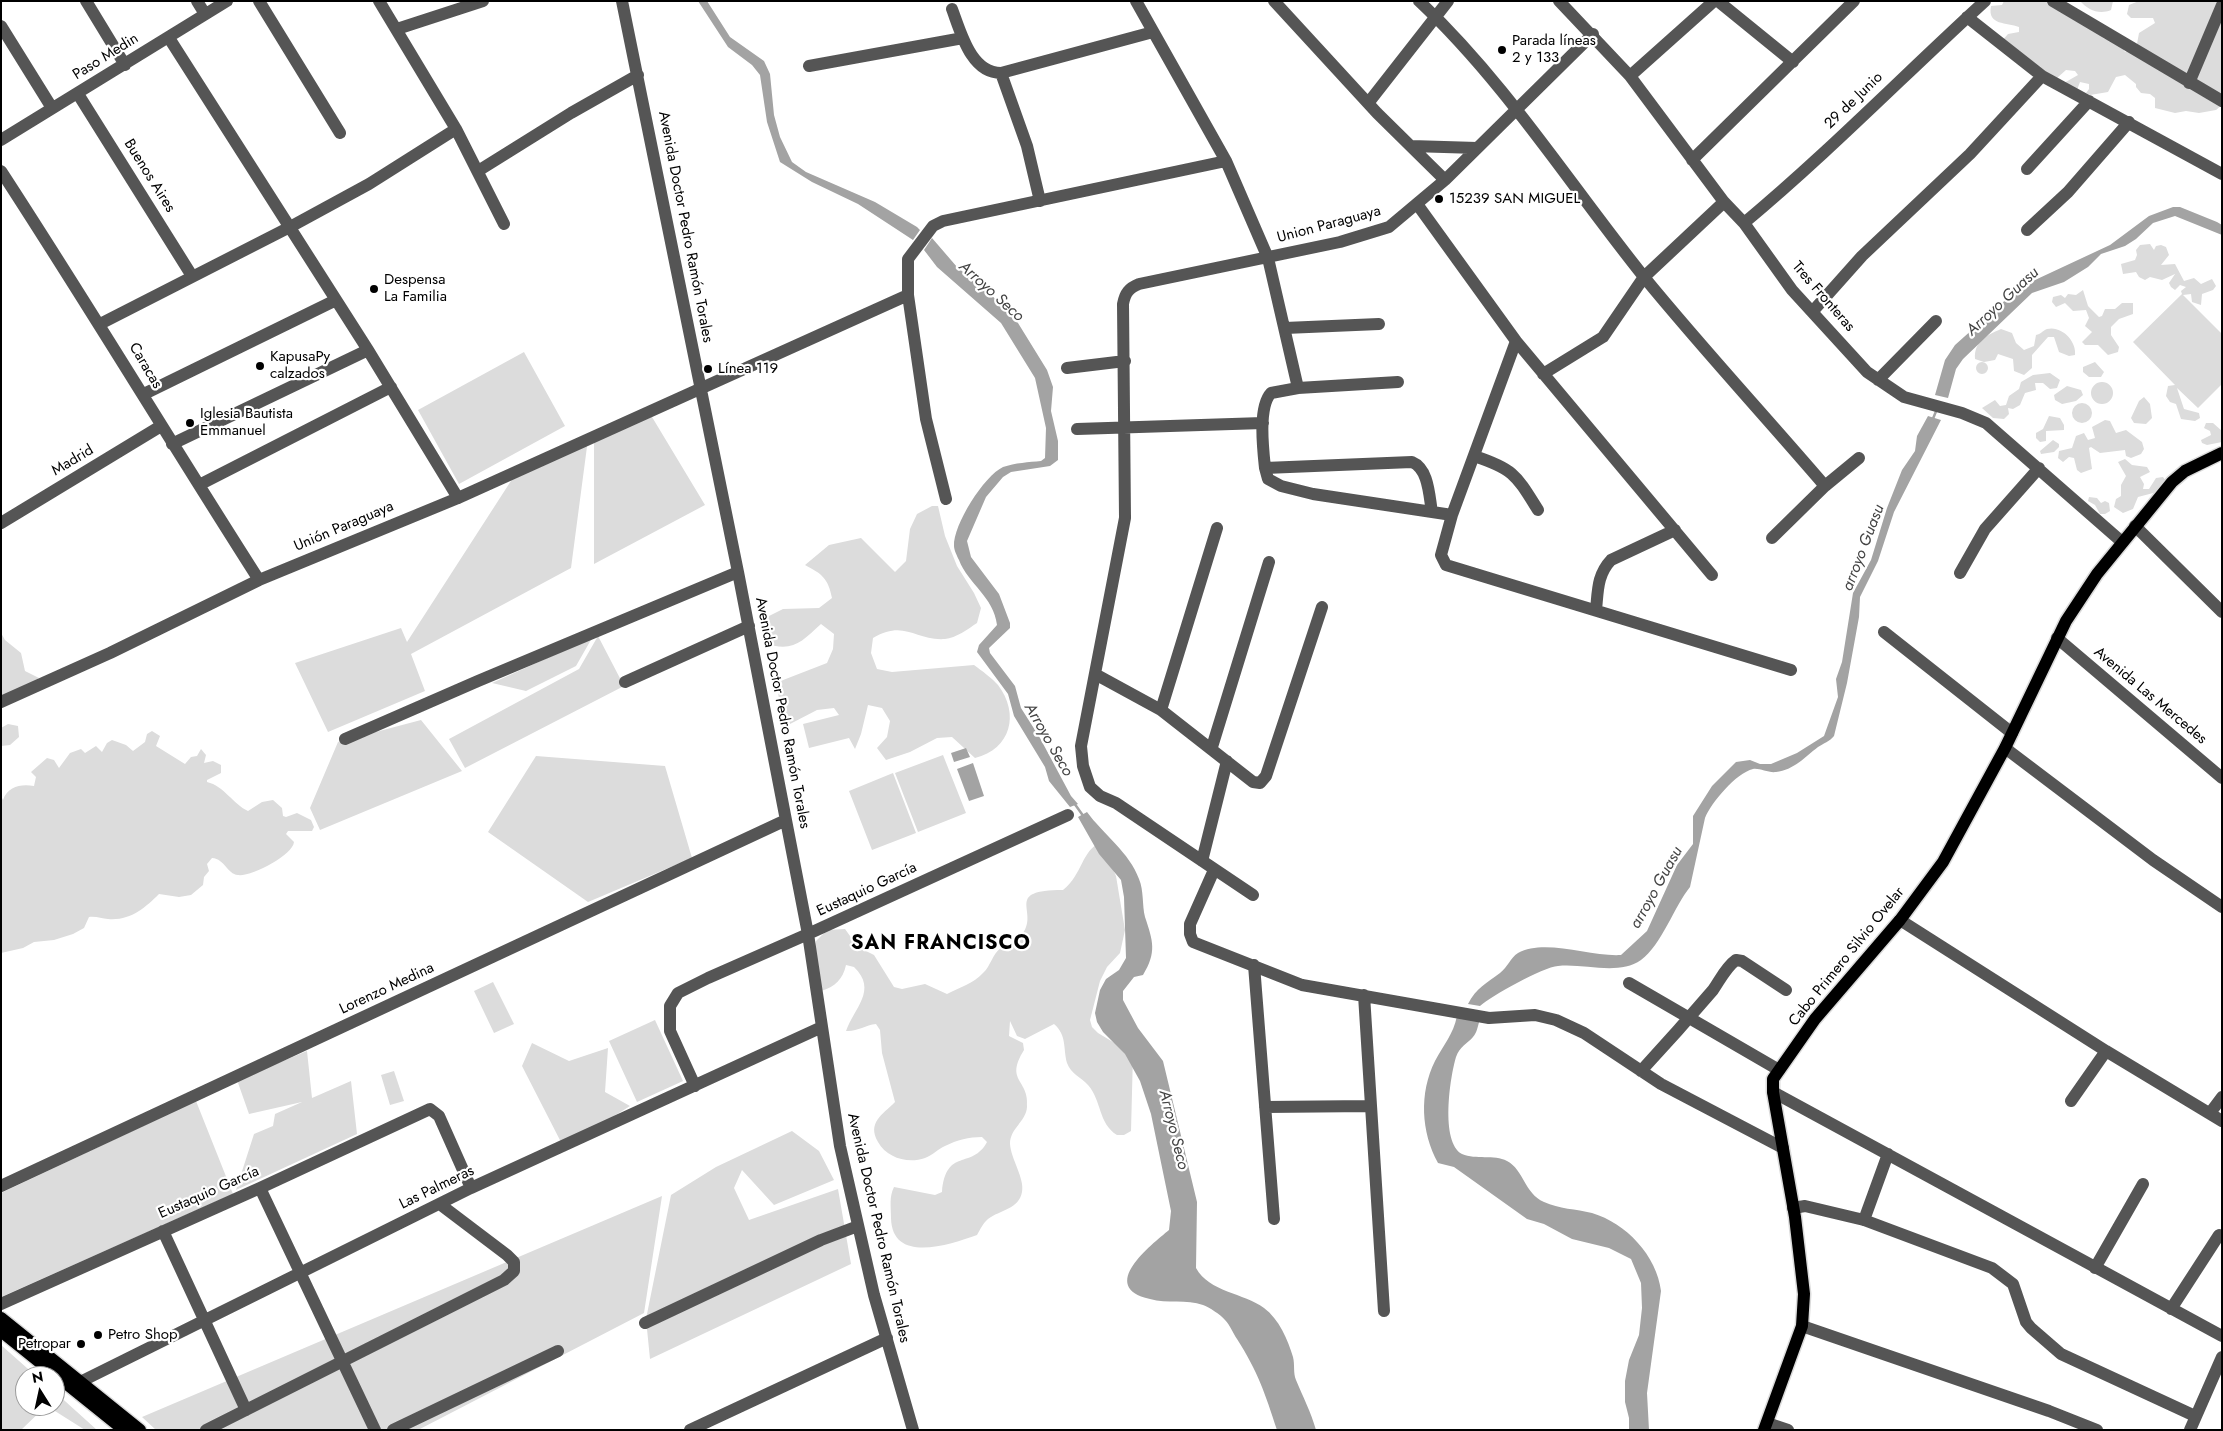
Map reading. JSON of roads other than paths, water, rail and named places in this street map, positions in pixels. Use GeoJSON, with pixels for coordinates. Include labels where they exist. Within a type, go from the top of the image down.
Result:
{"type":"FeatureCollection","features":[{"type":"Feature","properties":{"kind":"main road","name":"Cabo Primero Silvio Ovelar"},"geometry":{"type":"LineString","coordinates":[[1766,1426],[1802,1326],[1804,1294],[1793,1208],[1773,1092],[1773,1078],[1815,1019],[1900,920],[1943,862],[2005,748],[2056,638],[2097,574],[2172,482],[2185,471],[2222,453]]}},
{"type":"Feature","properties":{"kind":"main road"},"geometry":{"type":"LineString","coordinates":[[1,1318],[124,1430]]}},
{"type":"Feature","properties":{"kind":"main road"},"geometry":{"type":"LineString","coordinates":[[1,1331],[140,1430]]}},
{"type":"Feature","properties":{"kind":"street"},"geometry":{"type":"LineString","coordinates":[[86,1],[125,65]]}},
{"type":"Feature","properties":{"kind":"street"},"geometry":{"type":"LineString","coordinates":[[197,1],[205,14]]}},
{"type":"Feature","properties":{"kind":"street","name":"Paso Medin"},"geometry":{"type":"LineString","coordinates":[[1,140],[227,1]]}},
{"type":"Feature","properties":{"kind":"street"},"geometry":{"type":"LineString","coordinates":[[259,1],[340,134]]}},
{"type":"Feature","properties":{"kind":"street"},"geometry":{"type":"LineString","coordinates":[[379,1],[456,129],[504,224]]}},
{"type":"Feature","properties":{"kind":"street"},"geometry":{"type":"LineString","coordinates":[[397,29],[483,1]]}},
{"type":"Feature","properties":{"kind":"street","name":"Avenida Doctor Pedro Ramón Torales"},"geometry":{"type":"LineString","coordinates":[[622,1],[749,626],[808,934],[840,1146],[858,1226],[913,1430]]}},
{"type":"Feature","properties":{"kind":"street"},"geometry":{"type":"LineString","coordinates":[[1136,1],[1226,161],[1268,258],[1298,388]]}},
{"type":"Feature","properties":{"kind":"street"},"geometry":{"type":"LineString","coordinates":[[1274,1],[1369,102],[1376,113],[1445,180]]}},
{"type":"Feature","properties":{"kind":"street"},"geometry":{"type":"LineString","coordinates":[[1419,1],[1435,16],[1516,108],[1644,276],[1825,486]]}},
{"type":"Feature","properties":{"kind":"street"},"geometry":{"type":"LineString","coordinates":[[1369,102],[1448,1]]}},
{"type":"Feature","properties":{"kind":"street","name":"Tres Fronteras"},"geometry":{"type":"LineString","coordinates":[[1559,1],[1630,76],[1724,202],[1744,223],[1792,290],[1867,372],[1904,397],[1962,413],[1986,423],[2122,542]]}},
{"type":"Feature","properties":{"kind":"street"},"geometry":{"type":"LineString","coordinates":[[1630,76],[1714,1]]}},
{"type":"Feature","properties":{"kind":"street"},"geometry":{"type":"LineString","coordinates":[[1718,1],[1793,62]]}},
{"type":"Feature","properties":{"kind":"street"},"geometry":{"type":"LineString","coordinates":[[1692,160],[1854,1]]}},
{"type":"Feature","properties":{"kind":"street","name":"29 de Junio"},"geometry":{"type":"LineString","coordinates":[[1744,223],[1802,175],[1856,121],[1984,1]]}},
{"type":"Feature","properties":{"kind":"street"},"geometry":{"type":"LineString","coordinates":[[2054,1],[2189,82],[2221,99]]}},
{"type":"Feature","properties":{"kind":"street"},"geometry":{"type":"LineString","coordinates":[[2189,82],[2222,5]]}},
{"type":"Feature","properties":{"kind":"street"},"geometry":{"type":"LineString","coordinates":[[952,9],[963,38],[980,67],[993,73],[1002,73],[1153,32]]}},
{"type":"Feature","properties":{"kind":"street"},"geometry":{"type":"LineString","coordinates":[[1967,18],[2042,76],[2222,174]]}},
{"type":"Feature","properties":{"kind":"street"},"geometry":{"type":"LineString","coordinates":[[1,26],[52,108]]}},
{"type":"Feature","properties":{"kind":"street","name":"Union Paraguaya"},"geometry":{"type":"LineString","coordinates":[[1125,361],[1123,304],[1125,294],[1131,287],[1340,242],[1389,227],[1445,180],[1592,34]]}},
{"type":"Feature","properties":{"kind":"street"},"geometry":{"type":"LineString","coordinates":[[169,38],[368,350],[458,498]]}},
{"type":"Feature","properties":{"kind":"street"},"geometry":{"type":"LineString","coordinates":[[809,66],[963,38]]}},
{"type":"Feature","properties":{"kind":"street"},"geometry":{"type":"LineString","coordinates":[[1002,73],[1027,146],[1040,200]]}},
{"type":"Feature","properties":{"kind":"street"},"geometry":{"type":"LineString","coordinates":[[478,171],[571,113],[638,75]]}},
{"type":"Feature","properties":{"kind":"street"},"geometry":{"type":"LineString","coordinates":[[1813,311],[1862,256],[1970,154],[2042,76]]}},
{"type":"Feature","properties":{"kind":"street","name":"Buenos Aires"},"geometry":{"type":"LineString","coordinates":[[78,94],[192,276]]}},
{"type":"Feature","properties":{"kind":"street"},"geometry":{"type":"LineString","coordinates":[[2027,169],[2090,101]]}},
{"type":"Feature","properties":{"kind":"street"},"geometry":{"type":"LineString","coordinates":[[2027,230],[2068,192],[2129,122]]}},
{"type":"Feature","properties":{"kind":"street"},"geometry":{"type":"LineString","coordinates":[[100,324],[290,227],[369,184],[456,129]]}},
{"type":"Feature","properties":{"kind":"street"},"geometry":{"type":"LineString","coordinates":[[1411,146],[1477,148]]}},
{"type":"Feature","properties":{"kind":"street"},"geometry":{"type":"LineString","coordinates":[[946,499],[926,419],[908,295],[908,259],[933,226],[943,221],[1226,161]]}},
{"type":"Feature","properties":{"kind":"street","name":"Caracas"},"geometry":{"type":"LineString","coordinates":[[1,171],[100,324],[144,394],[172,444],[259,580]]}},
{"type":"Feature","properties":{"kind":"street"},"geometry":{"type":"LineString","coordinates":[[1543,374],[1603,337],[1644,276],[1724,202]]}},
{"type":"Feature","properties":{"kind":"street"},"geometry":{"type":"LineString","coordinates":[[1417,204],[1516,341],[1712,575]]}},
{"type":"Feature","properties":{"kind":"street","name":"Unión Paraguaya"},"geometry":{"type":"LineString","coordinates":[[1,702],[110,653],[259,580],[458,498],[908,295]]}},
{"type":"Feature","properties":{"kind":"street"},"geometry":{"type":"LineString","coordinates":[[144,394],[336,300]]}},
{"type":"Feature","properties":{"kind":"street"},"geometry":{"type":"LineString","coordinates":[[1878,380],[1936,321]]}},
{"type":"Feature","properties":{"kind":"street"},"geometry":{"type":"LineString","coordinates":[[1285,328],[1379,324]]}},
{"type":"Feature","properties":{"kind":"street"},"geometry":{"type":"LineString","coordinates":[[1516,341],[1452,515],[1442,555],[1446,565],[1791,670]]}},
{"type":"Feature","properties":{"kind":"street"},"geometry":{"type":"LineString","coordinates":[[172,444],[368,350]]}},
{"type":"Feature","properties":{"kind":"street"},"geometry":{"type":"LineString","coordinates":[[1067,368],[1125,361],[1125,518],[1081,746],[1083,766],[1090,787],[1100,796],[1116,802],[1253,896]]}},
{"type":"Feature","properties":{"kind":"street"},"geometry":{"type":"LineString","coordinates":[[1398,382],[1298,388],[1271,393],[1265,403],[1263,423],[1265,468],[1268,479],[1281,486],[1313,494],[1452,515]]}},
{"type":"Feature","properties":{"kind":"street"},"geometry":{"type":"LineString","coordinates":[[198,485],[391,387]]}},
{"type":"Feature","properties":{"kind":"street"},"geometry":{"type":"LineString","coordinates":[[1077,429],[1263,423]]}},
{"type":"Feature","properties":{"kind":"street","name":"Madrid"},"geometry":{"type":"LineString","coordinates":[[1,523],[161,426]]}},
{"type":"Feature","properties":{"kind":"street"},"geometry":{"type":"LineString","coordinates":[[1474,456],[1503,465],[1518,477],[1538,510]]}},
{"type":"Feature","properties":{"kind":"street"},"geometry":{"type":"LineString","coordinates":[[1772,538],[1825,486],[1859,458]]}},
{"type":"Feature","properties":{"kind":"street"},"geometry":{"type":"LineString","coordinates":[[1265,468],[1412,462],[1419,465],[1423,471],[1432,512]]}},
{"type":"Feature","properties":{"kind":"street"},"geometry":{"type":"LineString","coordinates":[[1960,573],[1985,528],[2039,468]]}},
{"type":"Feature","properties":{"kind":"street"},"geometry":{"type":"LineString","coordinates":[[2135,526],[2222,612]]}},
{"type":"Feature","properties":{"kind":"street"},"geometry":{"type":"LineString","coordinates":[[1161,710],[1217,528]]}},
{"type":"Feature","properties":{"kind":"street"},"geometry":{"type":"LineString","coordinates":[[1596,610],[1603,568],[1611,560],[1675,530]]}},
{"type":"Feature","properties":{"kind":"street"},"geometry":{"type":"LineString","coordinates":[[1212,748],[1269,562]]}},
{"type":"Feature","properties":{"kind":"street"},"geometry":{"type":"LineString","coordinates":[[345,739],[738,572]]}},
{"type":"Feature","properties":{"kind":"street"},"geometry":{"type":"LineString","coordinates":[[1095,674],[1161,710],[1212,748],[1252,782],[1260,783],[1266,776],[1322,607]]}},
{"type":"Feature","properties":{"kind":"street"},"geometry":{"type":"LineString","coordinates":[[625,682],[749,626]]}},
{"type":"Feature","properties":{"kind":"street"},"geometry":{"type":"LineString","coordinates":[[1884,632],[2012,732]]}},
{"type":"Feature","properties":{"kind":"street","name":"Avenida Las Mercedes"},"geometry":{"type":"LineString","coordinates":[[2056,638],[2222,778]]}},
{"type":"Feature","properties":{"kind":"street"},"geometry":{"type":"LineString","coordinates":[[2005,748],[2153,860],[2222,907]]}},
{"type":"Feature","properties":{"kind":"street"},"geometry":{"type":"LineString","coordinates":[[1202,861],[1228,761]]}},
{"type":"Feature","properties":{"kind":"street","name":"Eustaquio García"},"geometry":{"type":"LineString","coordinates":[[695,1086],[670,1031],[670,1006],[678,993],[720,972],[808,934],[1068,815]]}},
{"type":"Feature","properties":{"kind":"street","name":"Lorenzo Medina"},"geometry":{"type":"LineString","coordinates":[[1,1186],[786,820]]}},
{"type":"Feature","properties":{"kind":"street"},"geometry":{"type":"LineString","coordinates":[[1214,870],[1190,924],[1190,934],[1194,942],[1302,985],[1488,1018],[1535,1015],[1556,1020],[1584,1033],[1670,1089],[1783,1148]]}},
{"type":"Feature","properties":{"kind":"street"},"geometry":{"type":"LineString","coordinates":[[1900,920],[2106,1052],[2222,1121]]}},
{"type":"Feature","properties":{"kind":"street"},"geometry":{"type":"LineString","coordinates":[[1641,1071],[1690,1017],[1736,960],[1742,961],[1786,990]]}},
{"type":"Feature","properties":{"kind":"street"},"geometry":{"type":"LineString","coordinates":[[1254,965],[1274,1219]]}},
{"type":"Feature","properties":{"kind":"street"},"geometry":{"type":"LineString","coordinates":[[1629,983],[1779,1070]]}},
{"type":"Feature","properties":{"kind":"street"},"geometry":{"type":"LineString","coordinates":[[1364,995],[1384,1310]]}},
{"type":"Feature","properties":{"kind":"street","name":"Las Palmeras"},"geometry":{"type":"LineString","coordinates":[[75,1384],[441,1205],[471,1188],[822,1027]]}},
{"type":"Feature","properties":{"kind":"street"},"geometry":{"type":"LineString","coordinates":[[2071,1101],[2106,1052]]}},
{"type":"Feature","properties":{"kind":"street"},"geometry":{"type":"LineString","coordinates":[[1773,1092],[2222,1336]]}},
{"type":"Feature","properties":{"kind":"street"},"geometry":{"type":"LineString","coordinates":[[2210,1113],[2222,1097]]}},
{"type":"Feature","properties":{"kind":"street"},"geometry":{"type":"LineString","coordinates":[[1265,1107],[1371,1106]]}},
{"type":"Feature","properties":{"kind":"street","name":"Eustaquio García"},"geometry":{"type":"LineString","coordinates":[[1,1304],[260,1188],[430,1109],[439,1116],[471,1188]]}},
{"type":"Feature","properties":{"kind":"street"},"geometry":{"type":"LineString","coordinates":[[1864,1220],[1888,1154]]}},
{"type":"Feature","properties":{"kind":"street"},"geometry":{"type":"LineString","coordinates":[[2095,1268],[2143,1184]]}},
{"type":"Feature","properties":{"kind":"street"},"geometry":{"type":"LineString","coordinates":[[260,1188],[375,1430]]}},
{"type":"Feature","properties":{"kind":"street"},"geometry":{"type":"LineString","coordinates":[[206,1430],[504,1280],[514,1271],[514,1262],[441,1205]]}},
{"type":"Feature","properties":{"kind":"street"},"geometry":{"type":"LineString","coordinates":[[1793,1208],[1805,1206],[1864,1220],[2002,1273],[2013,1284],[2018,1294],[2026,1322],[2061,1354],[2195,1416]]}},
{"type":"Feature","properties":{"kind":"street"},"geometry":{"type":"LineString","coordinates":[[645,1323],[821,1240],[858,1226]]}},
{"type":"Feature","properties":{"kind":"street"},"geometry":{"type":"LineString","coordinates":[[163,1231],[246,1410]]}},
{"type":"Feature","properties":{"kind":"street"},"geometry":{"type":"LineString","coordinates":[[2171,1309],[2219,1235]]}},
{"type":"Feature","properties":{"kind":"street"},"geometry":{"type":"LineString","coordinates":[[1802,1326],[2049,1411],[2097,1430]]}},
{"type":"Feature","properties":{"kind":"street"},"geometry":{"type":"LineString","coordinates":[[690,1430],[887,1338]]}},
{"type":"Feature","properties":{"kind":"street"},"geometry":{"type":"LineString","coordinates":[[393,1430],[558,1350]]}},
{"type":"Feature","properties":{"kind":"street"},"geometry":{"type":"LineString","coordinates":[[2190,1430],[2222,1357]]}},
{"type":"Feature","properties":{"kind":"street"},"geometry":{"type":"LineString","coordinates":[[1766,1426],[1788,1430]]}},
{"type":"Feature","properties":{"kind":"water"},"geometry":{"type":"Polygon","coordinates":[[[698,1],[707,1],[730,37],[764,61],[770,74],[774,115],[780,137],[792,162],[806,172],[875,202],[917,227],[920,230],[913,240],[858,204],[812,182],[780,162],[767,122],[760,75],[752,65],[728,47],[698,1]]]}},
{"type":"Feature","properties":{"kind":"water"},"geometry":{"type":"Polygon","coordinates":[[[2173,207],[2180,207],[2217,222],[2222,225],[2222,235],[2175,216],[2153,223],[2136,239],[2125,246],[2101,254],[2088,267],[2064,282],[2032,293],[1963,359],[1956,369],[1948,398],[1935,395],[1945,360],[1955,345],[2020,287],[2110,245],[2149,216],[2173,207]]]}},
{"type":"Feature","properties":{"kind":"water"},"geometry":{"type":"Polygon","coordinates":[[[932,238],[957,267],[998,301],[1018,323],[1047,370],[1053,387],[1051,411],[1058,441],[1058,460],[1050,466],[1011,472],[1003,477],[986,497],[967,541],[971,557],[999,594],[1010,623],[1010,628],[989,648],[990,653],[1015,686],[1021,708],[1040,738],[1071,796],[1078,804],[1070,807],[1049,781],[1045,767],[1014,716],[1008,694],[977,652],[979,645],[997,625],[995,615],[986,598],[963,569],[954,546],[955,537],[964,514],[979,490],[995,472],[1003,467],[1041,461],[1045,458],[1046,428],[1035,378],[1001,323],[937,267],[924,250],[932,238]]]}},
{"type":"Feature","properties":{"kind":"water"},"geometry":{"type":"Polygon","coordinates":[[[1928,416],[1941,420],[1894,512],[1878,561],[1860,597],[1859,617],[1847,683],[1834,736],[1788,769],[1773,772],[1753,769],[1739,776],[1725,789],[1705,818],[1690,887],[1655,945],[1641,960],[1632,965],[1611,968],[1558,966],[1541,971],[1480,1006],[1468,1004],[1478,990],[1503,971],[1515,955],[1529,949],[1541,947],[1621,955],[1647,931],[1677,865],[1693,844],[1693,816],[1712,786],[1736,762],[1750,760],[1760,764],[1771,764],[1797,753],[1824,736],[1838,697],[1836,679],[1842,662],[1853,593],[1871,560],[1887,508],[1902,470],[1915,451],[1917,436],[1928,416]]]}},
{"type":"Feature","properties":{"kind":"water"},"geometry":{"type":"Polygon","coordinates":[[[966,748],[970,757],[954,762],[951,753],[966,748]]]}},
{"type":"Feature","properties":{"kind":"water"},"geometry":{"type":"Polygon","coordinates":[[[973,763],[984,796],[969,801],[957,769],[973,763]]]}},
{"type":"Feature","properties":{"kind":"water"},"geometry":{"type":"Polygon","coordinates":[[[1087,812],[1123,852],[1135,870],[1141,884],[1144,912],[1152,940],[1152,953],[1143,975],[1134,977],[1123,991],[1123,1000],[1138,1028],[1163,1061],[1197,1202],[1196,1268],[1209,1282],[1256,1303],[1274,1318],[1282,1330],[1293,1357],[1295,1377],[1316,1430],[1277,1430],[1256,1373],[1228,1324],[1218,1314],[1206,1306],[1197,1303],[1150,1299],[1135,1293],[1128,1285],[1128,1276],[1141,1255],[1169,1230],[1171,1211],[1151,1114],[1140,1081],[1125,1054],[1103,1032],[1097,1022],[1095,1013],[1100,990],[1106,979],[1119,970],[1126,958],[1124,897],[1121,880],[1099,854],[1078,817],[1087,812]]]}},
{"type":"Feature","properties":{"kind":"water"},"geometry":{"type":"Polygon","coordinates":[[[1457,1016],[1480,1019],[1476,1033],[1456,1057],[1451,1079],[1448,1108],[1451,1137],[1455,1147],[1467,1156],[1496,1158],[1507,1161],[1517,1170],[1532,1193],[1544,1202],[1562,1208],[1592,1213],[1617,1224],[1638,1243],[1653,1265],[1661,1291],[1647,1393],[1649,1430],[1629,1430],[1629,1418],[1625,1402],[1625,1381],[1629,1360],[1639,1335],[1642,1308],[1641,1283],[1631,1259],[1609,1248],[1572,1239],[1544,1224],[1527,1219],[1454,1167],[1438,1163],[1432,1151],[1425,1126],[1424,1099],[1426,1086],[1435,1061],[1451,1034],[1457,1016]]]}},
{"type":"Feature","properties":{"kind":"waterway","name":"arroyo Guasu"},"geometry":{"type":"LineString","coordinates":[[1932,421],[1937,409]]}},
{"type":"Feature","properties":{"kind":"waterway","name":"Arroyo Seco"},"geometry":{"type":"LineString","coordinates":[[1074,803],[1084,817]]}},
{"type":"Feature","properties":{"kind":"place","name":"Parada líneas 2 y 133"},"geometry":{"type":"Point","coordinates":[1502,50]}},
{"type":"Feature","properties":{"kind":"place","name":"15239 SAN MIGUEL"},"geometry":{"type":"Point","coordinates":[1439,199]}},
{"type":"Feature","properties":{"kind":"place","name":"Despensa La Familia"},"geometry":{"type":"Point","coordinates":[374,289]}},
{"type":"Feature","properties":{"kind":"place","name":"KapusaPy calzados"},"geometry":{"type":"Point","coordinates":[260,366]}},
{"type":"Feature","properties":{"kind":"place","name":"Línea 119"},"geometry":{"type":"Point","coordinates":[708,369]}},
{"type":"Feature","properties":{"kind":"place","name":"Iglesia Bautista Emmanuel"},"geometry":{"type":"Point","coordinates":[190,423]}},
{"type":"Feature","properties":{"kind":"place","name":"Petro Shop"},"geometry":{"type":"Point","coordinates":[98,1335]}},
{"type":"Feature","properties":{"kind":"place","name":"Petropar"},"geometry":{"type":"Point","coordinates":[81,1344]}},
{"type":"Feature","properties":{"kind":"district","name":"SAN FRANCISCO"},"geometry":{"type":"Point","coordinates":[941,944]}},
{"type":"Feature","properties":{"kind":"water label","name":"Arroyo Guasu"},"geometry":{"type":"Point","coordinates":[2003,302]}}]}
